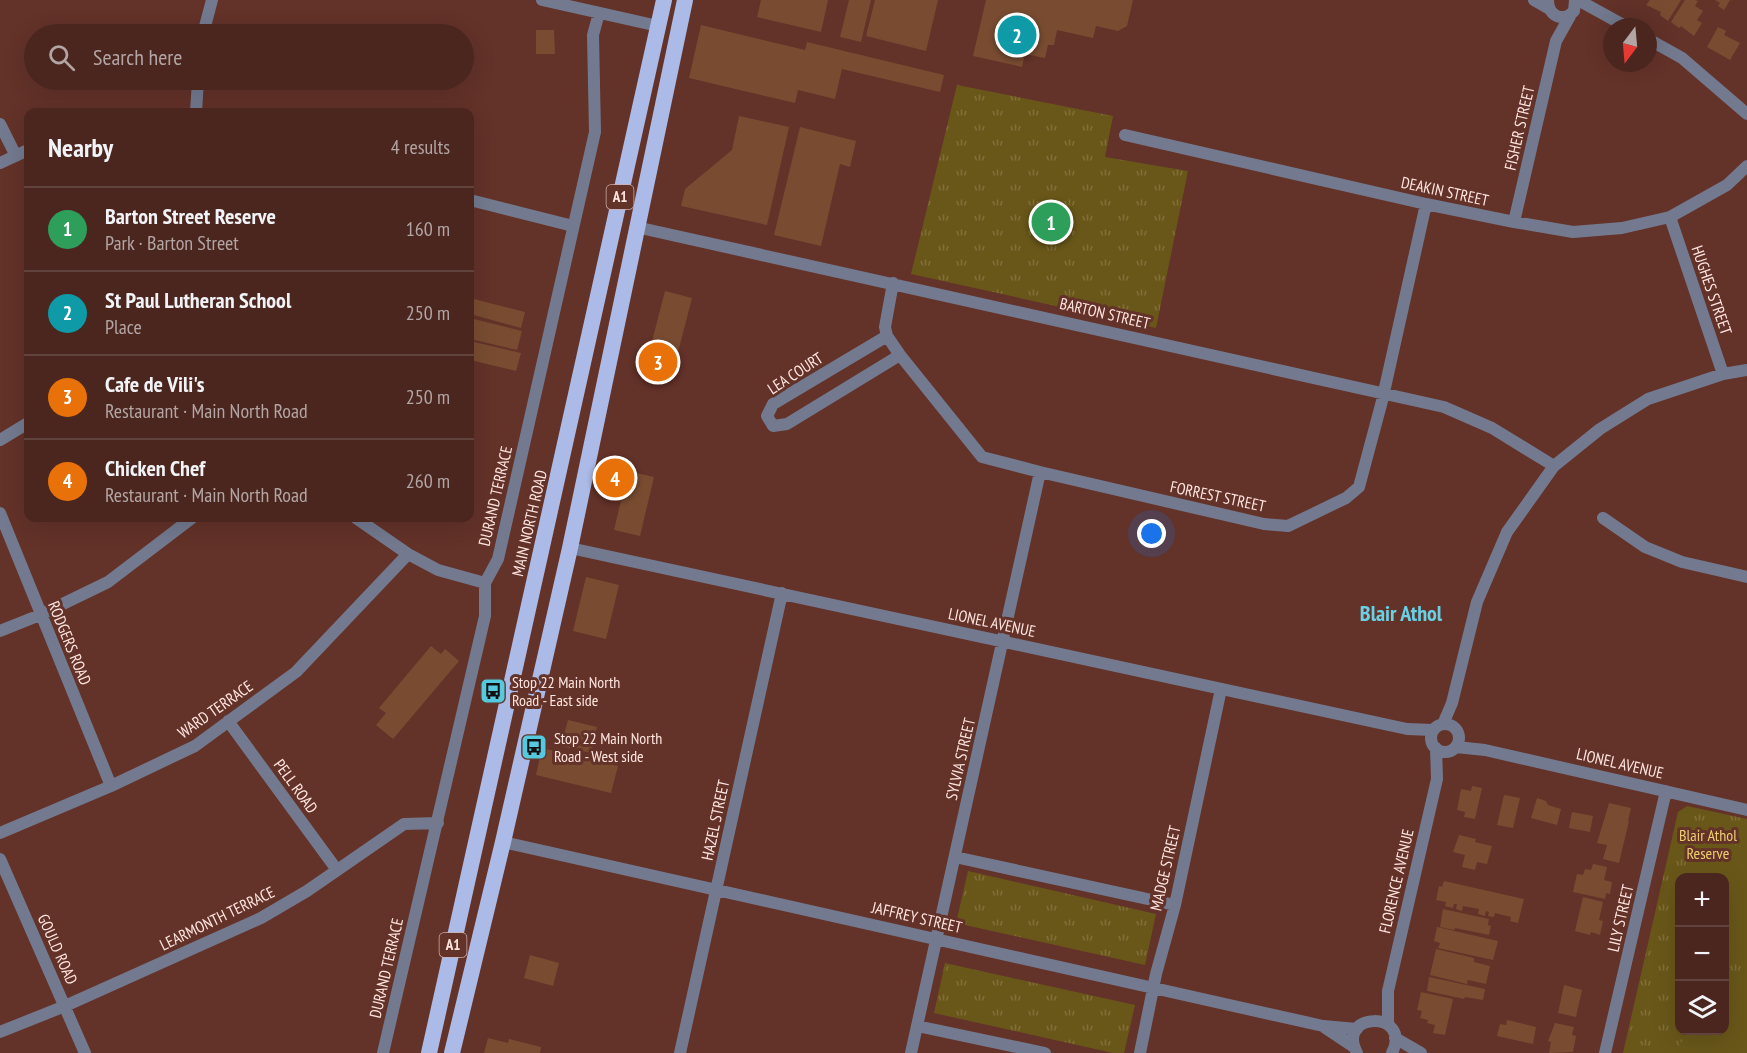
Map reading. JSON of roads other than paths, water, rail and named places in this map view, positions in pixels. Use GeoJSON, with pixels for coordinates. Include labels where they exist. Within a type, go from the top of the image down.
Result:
{"type":"FeatureCollection","features":[{"type":"Feature","properties":{"kind":"highway","name":"MAIN NORTH ROAD"},"geometry":{"type":"LineString","coordinates":[[429,1053],[664,0]]}},
{"type":"Feature","properties":{"kind":"highway","name":"A1"},"geometry":{"type":"LineString","coordinates":[[452,1053],[570,548],[685,0]]}},
{"type":"Feature","properties":{"kind":"highway"},"geometry":{"type":"LineString","coordinates":[[658,26],[678,31]]}},
{"type":"Feature","properties":{"kind":"highway"},"geometry":{"type":"LineString","coordinates":[[477,836],[503,842]]}},
{"type":"Feature","properties":{"kind":"street"},"geometry":{"type":"LineString","coordinates":[[206,24],[212,0]]}},
{"type":"Feature","properties":{"kind":"street"},"geometry":{"type":"LineString","coordinates":[[542,0],[658,26]]}},
{"type":"Feature","properties":{"kind":"street"},"geometry":{"type":"LineString","coordinates":[[1534,0],[1550,7],[1557,17],[1574,7],[1602,12],[1612,18]]}},
{"type":"Feature","properties":{"kind":"street","name":"FISHER STREET"},"geometry":{"type":"LineString","coordinates":[[1550,7],[1556,40]]}},
{"type":"Feature","properties":{"kind":"street","name":"FISHER STREET"},"geometry":{"type":"LineString","coordinates":[[1514,222],[1556,40],[1574,7]]}},
{"type":"Feature","properties":{"kind":"street","name":"DURAND TERRACE"},"geometry":{"type":"LineString","coordinates":[[383,1053],[485,616],[485,583],[498,559],[595,132],[594,35],[599,13]]}},
{"type":"Feature","properties":{"kind":"street"},"geometry":{"type":"LineString","coordinates":[[1657,44],[1682,58],[1747,114]]}},
{"type":"Feature","properties":{"kind":"street"},"geometry":{"type":"LineString","coordinates":[[196,108],[197,90]]}},
{"type":"Feature","properties":{"kind":"street"},"geometry":{"type":"LineString","coordinates":[[191,108],[196,98]]}},
{"type":"Feature","properties":{"kind":"street"},"geometry":{"type":"LineString","coordinates":[[0,124],[16,156]]}},
{"type":"Feature","properties":{"kind":"street","name":"DEAKIN STREET"},"geometry":{"type":"LineString","coordinates":[[1125,135],[1426,204],[1574,232],[1622,228],[1670,217],[1728,185],[1747,166]]}},
{"type":"Feature","properties":{"kind":"street"},"geometry":{"type":"LineString","coordinates":[[0,163],[24,152]]}},
{"type":"Feature","properties":{"kind":"street"},"geometry":{"type":"LineString","coordinates":[[474,201],[573,226]]}},
{"type":"Feature","properties":{"kind":"street","name":"FORREST STREET"},"geometry":{"type":"LineString","coordinates":[[887,336],[982,457],[1264,524],[1288,526],[1346,498],[1359,487],[1426,204]]}},
{"type":"Feature","properties":{"kind":"street","name":"HUGHES STREET"},"geometry":{"type":"LineString","coordinates":[[1670,217],[1723,374]]}},
{"type":"Feature","properties":{"kind":"street","name":"BARTON STREET"},"geometry":{"type":"LineString","coordinates":[[636,227],[1444,407],[1492,428],[1554,466]]}},
{"type":"Feature","properties":{"kind":"street"},"geometry":{"type":"LineString","coordinates":[[887,336],[885,327],[893,283]]}},
{"type":"Feature","properties":{"kind":"street","name":"LEA COURT"},"geometry":{"type":"LineString","coordinates":[[887,336],[773,404],[767,416],[772,426],[787,424],[900,355]]}},
{"type":"Feature","properties":{"kind":"street","name":"FLORENCE AVENUE"},"geometry":{"type":"LineString","coordinates":[[1388,1024],[1388,991],[1437,779],[1452,703],[1477,602],[1507,532],[1554,466],[1600,429],[1648,399],[1723,374],[1747,370]]}},
{"type":"Feature","properties":{"kind":"street"},"geometry":{"type":"LineString","coordinates":[[0,440],[24,425]]}},
{"type":"Feature","properties":{"kind":"street","name":"SYLVIA STREET"},"geometry":{"type":"LineString","coordinates":[[911,1053],[1040,472]]}},
{"type":"Feature","properties":{"kind":"street","name":"RODGERS ROAD"},"geometry":{"type":"LineString","coordinates":[[0,513],[111,786]]}},
{"type":"Feature","properties":{"kind":"street"},"geometry":{"type":"LineString","coordinates":[[1603,518],[1645,547],[1682,562],[1747,577]]}},
{"type":"Feature","properties":{"kind":"street"},"geometry":{"type":"LineString","coordinates":[[0,632],[108,582],[187,522]]}},
{"type":"Feature","properties":{"kind":"street"},"geometry":{"type":"LineString","coordinates":[[362,522],[408,554],[438,570],[485,583]]}},
{"type":"Feature","properties":{"kind":"street","name":"LIONEL AVENUE"},"geometry":{"type":"LineString","coordinates":[[570,548],[1407,729],[1485,750],[1747,810]]}},
{"type":"Feature","properties":{"kind":"street","name":"WARD TERRACE"},"geometry":{"type":"LineString","coordinates":[[0,834],[111,786],[195,746],[296,672],[408,554]]}},
{"type":"Feature","properties":{"kind":"street","name":"HAZEL STREET"},"geometry":{"type":"LineString","coordinates":[[680,1053],[782,593]]}},
{"type":"Feature","properties":{"kind":"street","name":"MADGE STREET"},"geometry":{"type":"LineString","coordinates":[[1140,1053],[1153,989],[1175,905],[1221,690]]}},
{"type":"Feature","properties":{"kind":"street","name":"PELL ROAD"},"geometry":{"type":"LineString","coordinates":[[228,721],[337,870]]}},
{"type":"Feature","properties":{"kind":"street","name":"LILY STREET"},"geometry":{"type":"LineString","coordinates":[[1605,1053],[1666,791]]}},
{"type":"Feature","properties":{"kind":"street","name":"LEARMONTH TERRACE"},"geometry":{"type":"LineString","coordinates":[[0,1032],[65,1006],[261,918],[307,891],[404,824],[438,824]]}},
{"type":"Feature","properties":{"kind":"street","name":"JAFFREY STREET"},"geometry":{"type":"LineString","coordinates":[[503,842],[1153,989],[1323,1026],[1357,1029]]}},
{"type":"Feature","properties":{"kind":"street"},"geometry":{"type":"LineString","coordinates":[[955,857],[1175,905]]}},
{"type":"Feature","properties":{"kind":"street","name":"GOULD ROAD"},"geometry":{"type":"LineString","coordinates":[[0,859],[85,1053]]}},
{"type":"Feature","properties":{"kind":"street","name":"FLORENCE AVENUE"},"geometry":{"type":"LineString","coordinates":[[1371,1020],[1388,991]]}},
{"type":"Feature","properties":{"kind":"street"},"geometry":{"type":"LineString","coordinates":[[1355,1050],[1353,1038],[1357,1029],[1363,1023],[1371,1020],[1388,1024],[1395,1038],[1392,1053]]}},
{"type":"Feature","properties":{"kind":"street"},"geometry":{"type":"LineString","coordinates":[[917,1026],[1045,1053]]}},
{"type":"Feature","properties":{"kind":"street","name":"JAFFREY STREET"},"geometry":{"type":"LineString","coordinates":[[1323,1026],[1355,1050]]}},
{"type":"Feature","properties":{"kind":"street"},"geometry":{"type":"LineString","coordinates":[[1395,1038],[1421,1053]]}},
{"type":"Feature","properties":{"kind":"place","name":"St Paul Lutheran School"},"geometry":{"type":"Point","coordinates":[1017,35]}},
{"type":"Feature","properties":{"kind":"place","name":"Barton Street Reserve"},"geometry":{"type":"Point","coordinates":[1051,222]}},
{"type":"Feature","properties":{"kind":"place","name":"Cafe de Vili's"},"geometry":{"type":"Point","coordinates":[658,362]}},
{"type":"Feature","properties":{"kind":"place","name":"Chicken Chef"},"geometry":{"type":"Point","coordinates":[615,478]}},
{"type":"Feature","properties":{"kind":"place","name":"Stop 22 Main North Road - East side"},"geometry":{"type":"Point","coordinates":[493,691]}},
{"type":"Feature","properties":{"kind":"place","name":"Stop 22 Main North Road - West side"},"geometry":{"type":"Point","coordinates":[534,747]}},
{"type":"Feature","properties":{"kind":"district","name":"Blair Athol"},"geometry":{"type":"Point","coordinates":[1401,613]}},
{"type":"Feature","properties":{"kind":"park label","name":"Blair Athol Reserve"},"geometry":{"type":"Point","coordinates":[1708,844]}}]}
